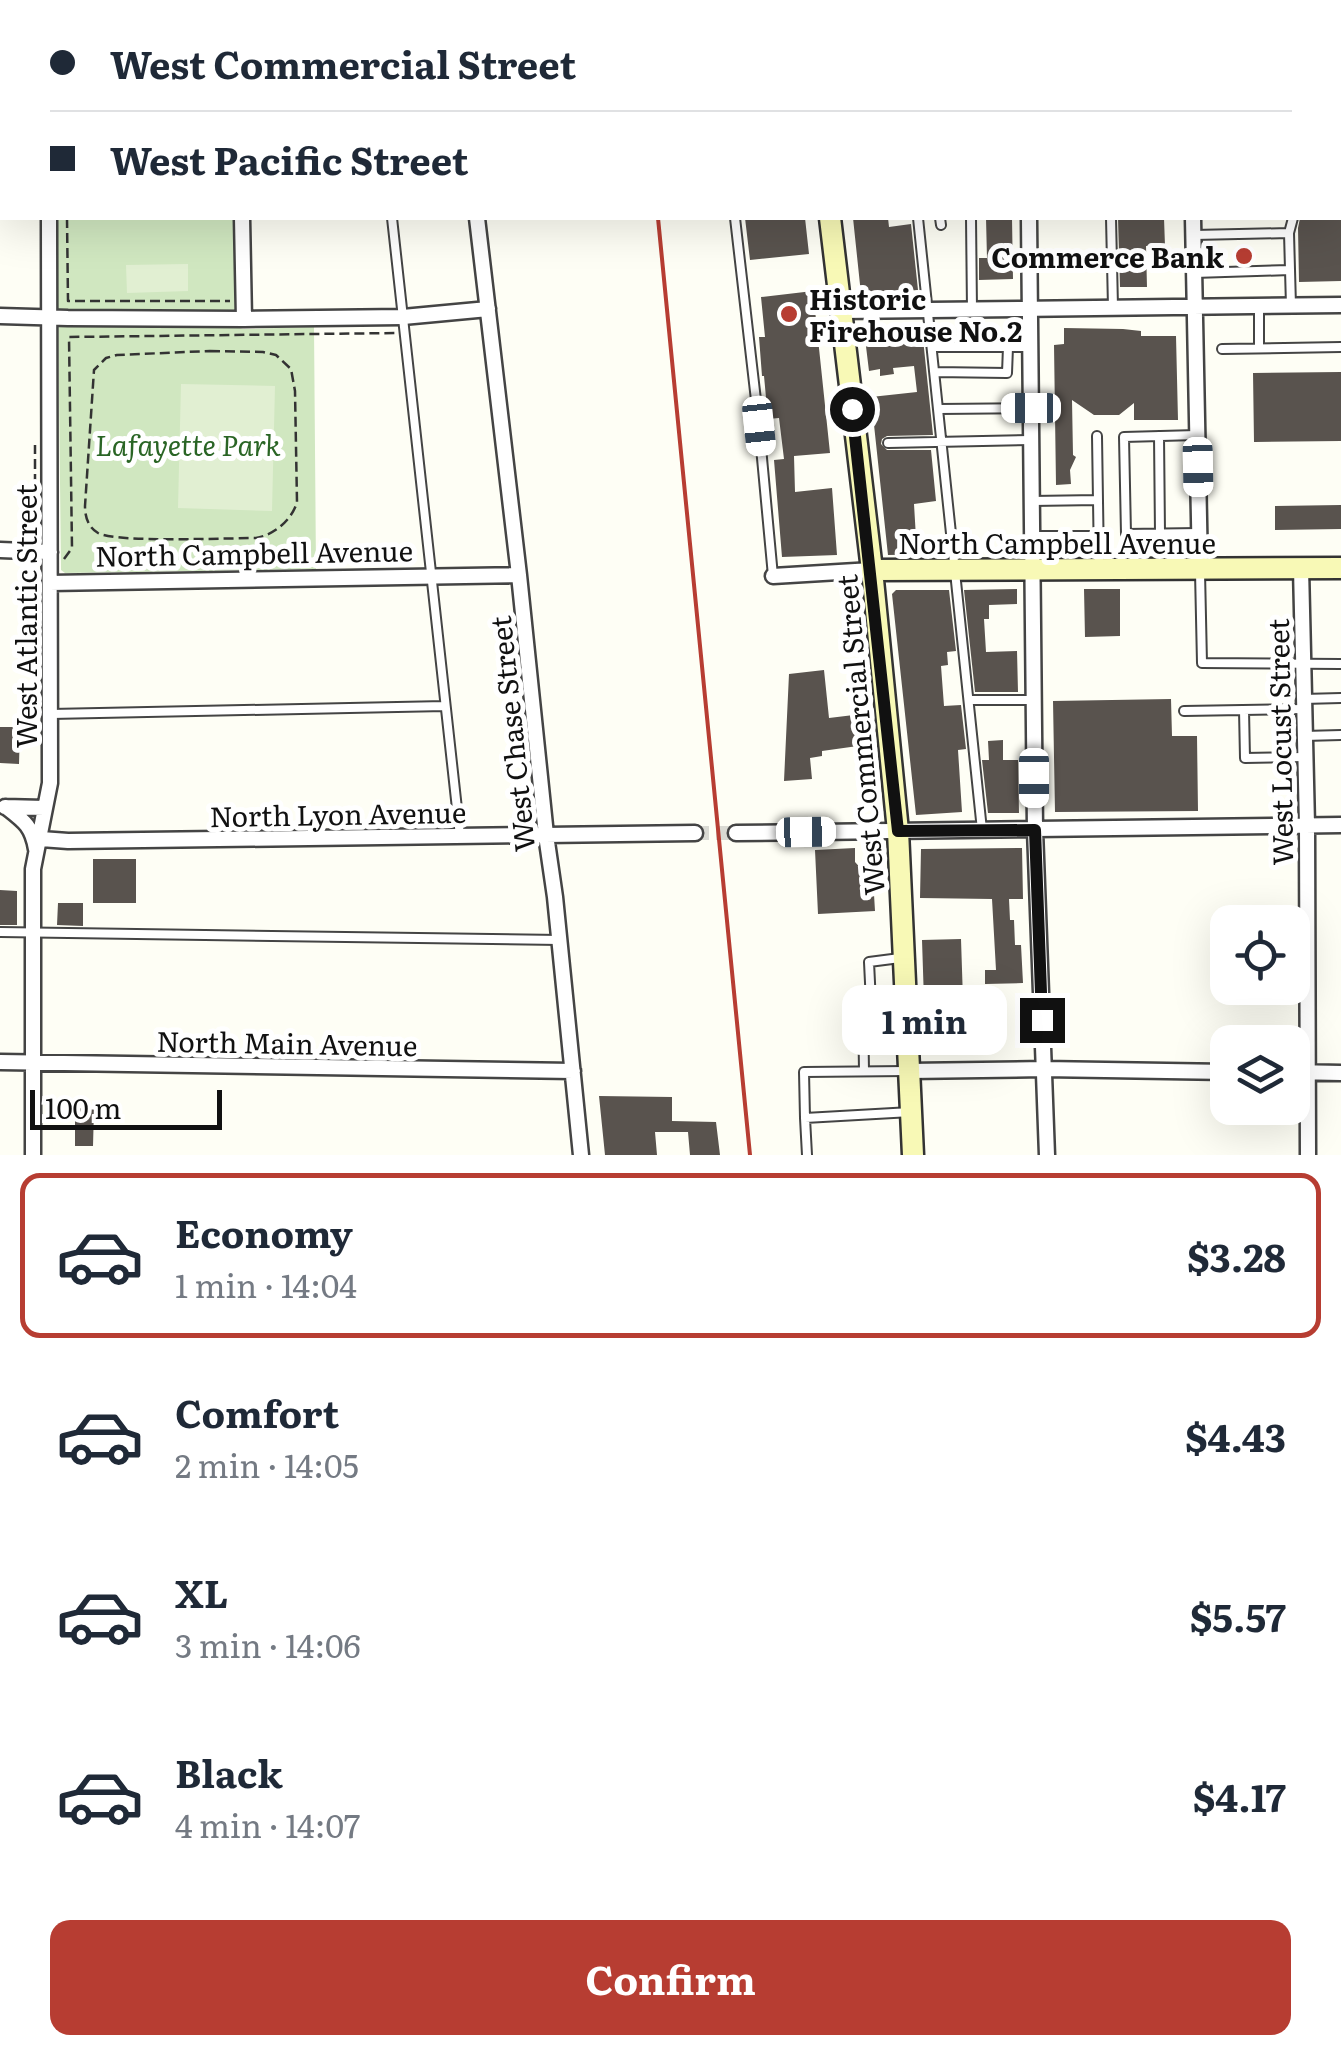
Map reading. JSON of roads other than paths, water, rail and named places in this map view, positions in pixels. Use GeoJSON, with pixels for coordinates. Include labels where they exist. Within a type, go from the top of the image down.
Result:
{"type":"FeatureCollection","features":[{"type":"Feature","properties":{"kind":"street","name":"West Atlantic Street"},"geometry":{"type":"LineString","coordinates":[[33,1155],[33,869],[50,783],[49,220]]}},
{"type":"Feature","properties":{"kind":"street"},"geometry":{"type":"LineString","coordinates":[[238,319],[242,220]]}},
{"type":"Feature","properties":{"kind":"street","name":"West Chase Street"},"geometry":{"type":"LineString","coordinates":[[477,220],[520,576],[581,1155]]}},
{"type":"Feature","properties":{"kind":"street","name":"West Commercial Street"},"geometry":{"type":"LineString","coordinates":[[830,220],[898,831],[912,1155]]}},
{"type":"Feature","properties":{"kind":"street"},"geometry":{"type":"LineString","coordinates":[[1029,220],[1035,830],[1047,1155]]}},
{"type":"Feature","properties":{"kind":"street"},"geometry":{"type":"LineString","coordinates":[[1194,220],[1200,569]]}},
{"type":"Feature","properties":{"kind":"street"},"geometry":{"type":"LineString","coordinates":[[841,312],[1341,305]]}},
{"type":"Feature","properties":{"kind":"street"},"geometry":{"type":"LineString","coordinates":[[0,316],[403,317],[488,308]]}},
{"type":"Feature","properties":{"kind":"street"},"geometry":{"type":"LineString","coordinates":[[0,550],[50,552]]}},
{"type":"Feature","properties":{"kind":"street","name":"West Locust Street"},"geometry":{"type":"LineString","coordinates":[[1300,568],[1306,825],[1301,1025]]}},
{"type":"Feature","properties":{"kind":"street","name":"North Campbell Avenue"},"geometry":{"type":"LineString","coordinates":[[772,576],[872,570],[1341,568]]}},
{"type":"Feature","properties":{"kind":"street","name":"North Campbell Avenue"},"geometry":{"type":"LineString","coordinates":[[50,583],[520,576]]}},
{"type":"Feature","properties":{"kind":"street"},"geometry":{"type":"LineString","coordinates":[[3,807],[44,808]]}},
{"type":"Feature","properties":{"kind":"street"},"geometry":{"type":"LineString","coordinates":[[3,807],[24,821],[39,846]]}},
{"type":"Feature","properties":{"kind":"street"},"geometry":{"type":"LineString","coordinates":[[736,833],[1341,825]]}},
{"type":"Feature","properties":{"kind":"street","name":"North Lyon Avenue"},"geometry":{"type":"LineString","coordinates":[[39,846],[68,842],[695,833]]}},
{"type":"Feature","properties":{"kind":"street","name":"North Main Avenue"},"geometry":{"type":"LineString","coordinates":[[0,1062],[574,1071]]}},
{"type":"Feature","properties":{"kind":"street"},"geometry":{"type":"LineString","coordinates":[[910,1071],[1210,1072]]}},
{"type":"Feature","properties":{"kind":"street"},"geometry":{"type":"LineString","coordinates":[[1310,1072],[1341,1074]]}},
{"type":"Feature","properties":{"kind":"street","name":"West Locust Street"},"geometry":{"type":"LineString","coordinates":[[1305,1125],[1308,1155]]}},
{"type":"Feature","properties":{"kind":"lane"},"geometry":{"type":"LineString","coordinates":[[392,220],[460,836]]}},
{"type":"Feature","properties":{"kind":"lane"},"geometry":{"type":"LineString","coordinates":[[736,220],[772,576]]}},
{"type":"Feature","properties":{"kind":"lane"},"geometry":{"type":"LineString","coordinates":[[918,220],[982,831]]}},
{"type":"Feature","properties":{"kind":"lane"},"geometry":{"type":"LineString","coordinates":[[971,220],[972,309]]}},
{"type":"Feature","properties":{"kind":"lane"},"geometry":{"type":"LineString","coordinates":[[1111,220],[1113,307]]}},
{"type":"Feature","properties":{"kind":"lane"},"geometry":{"type":"LineString","coordinates":[[1291,306],[1289,232],[1292,220]]}},
{"type":"Feature","properties":{"kind":"lane"},"geometry":{"type":"LineString","coordinates":[[1194,235],[1289,232]]}},
{"type":"Feature","properties":{"kind":"lane"},"geometry":{"type":"LineString","coordinates":[[1194,274],[1290,270]]}},
{"type":"Feature","properties":{"kind":"lane"},"geometry":{"type":"LineString","coordinates":[[1259,306],[1259,348]]}},
{"type":"Feature","properties":{"kind":"lane"},"geometry":{"type":"LineString","coordinates":[[932,347],[1030,347]]}},
{"type":"Feature","properties":{"kind":"lane"},"geometry":{"type":"LineString","coordinates":[[935,372],[1007,373],[1008,347]]}},
{"type":"Feature","properties":{"kind":"lane"},"geometry":{"type":"LineString","coordinates":[[1222,349],[1341,347]]}},
{"type":"Feature","properties":{"kind":"lane"},"geometry":{"type":"LineString","coordinates":[[938,408],[1031,408]]}},
{"type":"Feature","properties":{"kind":"lane"},"geometry":{"type":"LineString","coordinates":[[1197,434],[1124,437],[1124,476],[1126,534],[1199,532]]}},
{"type":"Feature","properties":{"kind":"lane"},"geometry":{"type":"LineString","coordinates":[[1097,436],[1099,570]]}},
{"type":"Feature","properties":{"kind":"lane"},"geometry":{"type":"LineString","coordinates":[[1159,436],[1160,533]]}},
{"type":"Feature","properties":{"kind":"lane"},"geometry":{"type":"LineString","coordinates":[[888,443],[1032,440]]}},
{"type":"Feature","properties":{"kind":"lane"},"geometry":{"type":"LineString","coordinates":[[1032,501],[1098,500]]}},
{"type":"Feature","properties":{"kind":"lane"},"geometry":{"type":"LineString","coordinates":[[1032,536],[1098,536]]}},
{"type":"Feature","properties":{"kind":"lane"},"geometry":{"type":"LineString","coordinates":[[1200,569],[1202,663],[1341,664]]}},
{"type":"Feature","properties":{"kind":"lane"},"geometry":{"type":"LineString","coordinates":[[1184,711],[1244,710],[1341,698]]}},
{"type":"Feature","properties":{"kind":"lane"},"geometry":{"type":"LineString","coordinates":[[969,700],[1034,700]]}},
{"type":"Feature","properties":{"kind":"lane"},"geometry":{"type":"LineString","coordinates":[[51,714],[445,706]]}},
{"type":"Feature","properties":{"kind":"lane"},"geometry":{"type":"LineString","coordinates":[[1244,710],[1245,758],[1305,757]]}},
{"type":"Feature","properties":{"kind":"lane"},"geometry":{"type":"LineString","coordinates":[[1304,736],[1341,735]]}},
{"type":"Feature","properties":{"kind":"lane"},"geometry":{"type":"LineString","coordinates":[[0,932],[560,940]]}},
{"type":"Feature","properties":{"kind":"lane"},"geometry":{"type":"LineString","coordinates":[[871,1003],[869,962],[904,958]]}},
{"type":"Feature","properties":{"kind":"lane"},"geometry":{"type":"LineString","coordinates":[[864,1071],[863,1004],[906,1000]]}},
{"type":"Feature","properties":{"kind":"lane"},"geometry":{"type":"LineString","coordinates":[[807,1155],[804,1072],[910,1071]]}},
{"type":"Feature","properties":{"kind":"lane"},"geometry":{"type":"LineString","coordinates":[[805,1118],[911,1112]]}},
{"type":"Feature","properties":{"kind":"tunnel"},"geometry":{"type":"LineString","coordinates":[[695,833],[736,833]]}},
{"type":"Feature","properties":{"kind":"railway"},"geometry":{"type":"LineString","coordinates":[[658,220],[750,1155]]}},
{"type":"Feature","properties":{"kind":"place","name":"Commerce Bank"},"geometry":{"type":"Point","coordinates":[1244,256]}},
{"type":"Feature","properties":{"kind":"place","name":"Historic Firehouse No.2"},"geometry":{"type":"Point","coordinates":[789,314]}},
{"type":"Feature","properties":{"kind":"park label","name":"Lafayette Park"},"geometry":{"type":"Point","coordinates":[188,444]}}]}
